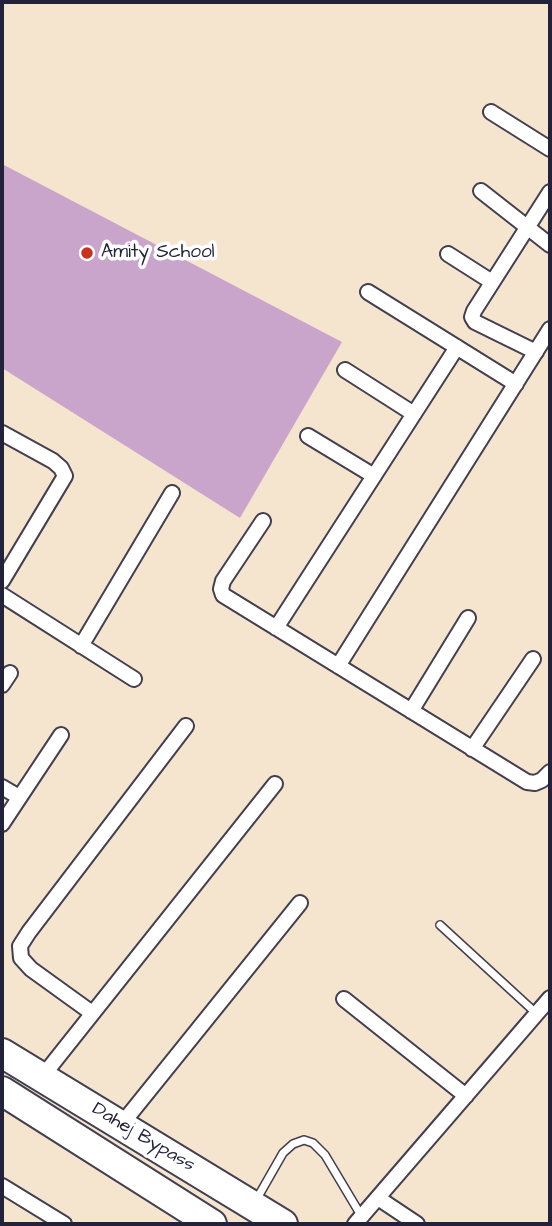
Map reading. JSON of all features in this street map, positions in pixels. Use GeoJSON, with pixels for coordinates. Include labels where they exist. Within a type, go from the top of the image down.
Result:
{"type":"FeatureCollection","features":[{"type":"Feature","properties":{"kind":"highway","name":"Dahej Bypass"},"geometry":{"type":"LineString","coordinates":[[2,1053],[283,1224]]}},
{"type":"Feature","properties":{"kind":"highway","name":"Dahej Bypass"},"geometry":{"type":"LineString","coordinates":[[2,1091],[212,1224]]}},
{"type":"Feature","properties":{"kind":"street"},"geometry":{"type":"LineString","coordinates":[[491,112],[550,149]]}},
{"type":"Feature","properties":{"kind":"street"},"geometry":{"type":"LineString","coordinates":[[481,191],[550,245]]}},
{"type":"Feature","properties":{"kind":"street"},"geometry":{"type":"LineString","coordinates":[[536,352],[475,322],[472,317],[550,192]]}},
{"type":"Feature","properties":{"kind":"street"},"geometry":{"type":"LineString","coordinates":[[448,254],[492,282]]}},
{"type":"Feature","properties":{"kind":"street"},"geometry":{"type":"LineString","coordinates":[[368,292],[516,384]]}},
{"type":"Feature","properties":{"kind":"street"},"geometry":{"type":"LineString","coordinates":[[338,666],[550,329]]}},
{"type":"Feature","properties":{"kind":"street"},"geometry":{"type":"LineString","coordinates":[[276,628],[457,347]]}},
{"type":"Feature","properties":{"kind":"street"},"geometry":{"type":"LineString","coordinates":[[345,369],[414,414]]}},
{"type":"Feature","properties":{"kind":"street"},"geometry":{"type":"LineString","coordinates":[[2,433],[53,461],[65,476],[2,582]]}},
{"type":"Feature","properties":{"kind":"street"},"geometry":{"type":"LineString","coordinates":[[308,436],[374,476]]}},
{"type":"Feature","properties":{"kind":"street"},"geometry":{"type":"LineString","coordinates":[[81,646],[172,493]]}},
{"type":"Feature","properties":{"kind":"street"},"geometry":{"type":"LineString","coordinates":[[262,521],[223,581],[223,595],[527,782],[542,780],[550,772]]}},
{"type":"Feature","properties":{"kind":"street"},"geometry":{"type":"LineString","coordinates":[[2,595],[134,679]]}},
{"type":"Feature","properties":{"kind":"street"},"geometry":{"type":"LineString","coordinates":[[411,711],[468,618]]}},
{"type":"Feature","properties":{"kind":"street"},"geometry":{"type":"LineString","coordinates":[[472,749],[533,659]]}},
{"type":"Feature","properties":{"kind":"street"},"geometry":{"type":"LineString","coordinates":[[92,1013],[31,969],[21,958],[20,946],[186,726]]}},
{"type":"Feature","properties":{"kind":"street"},"geometry":{"type":"LineString","coordinates":[[2,824],[61,735]]}},
{"type":"Feature","properties":{"kind":"street"},"geometry":{"type":"LineString","coordinates":[[42,1077],[275,784]]}},
{"type":"Feature","properties":{"kind":"street"},"geometry":{"type":"LineString","coordinates":[[2,787],[19,797]]}},
{"type":"Feature","properties":{"kind":"street"},"geometry":{"type":"LineString","coordinates":[[121,1125],[300,903]]}},
{"type":"Feature","properties":{"kind":"street"},"geometry":{"type":"LineString","coordinates":[[359,1220],[550,998]]}},
{"type":"Feature","properties":{"kind":"street"},"geometry":{"type":"LineString","coordinates":[[344,999],[466,1096]]}},
{"type":"Feature","properties":{"kind":"street"},"geometry":{"type":"LineString","coordinates":[[2,1186],[64,1224]]}},
{"type":"Feature","properties":{"kind":"street"},"geometry":{"type":"LineString","coordinates":[[378,1198],[417,1224]]}},
{"type":"Feature","properties":{"kind":"lane"},"geometry":{"type":"LineString","coordinates":[[440,925],[537,1014]]}},
{"type":"Feature","properties":{"kind":"lane"},"geometry":{"type":"LineString","coordinates":[[253,1205],[283,1153],[293,1144],[304,1140],[313,1143],[325,1155],[359,1220]]}},
{"type":"Feature","properties":{"kind":"building","name":"Amity School"},"geometry":{"type":"Polygon","coordinates":[[[2,164],[342,342],[240,518],[2,368],[2,164]]]}},
{"type":"Feature","properties":{"kind":"place","name":"Amity School"},"geometry":{"type":"Point","coordinates":[87,253]}}]}
